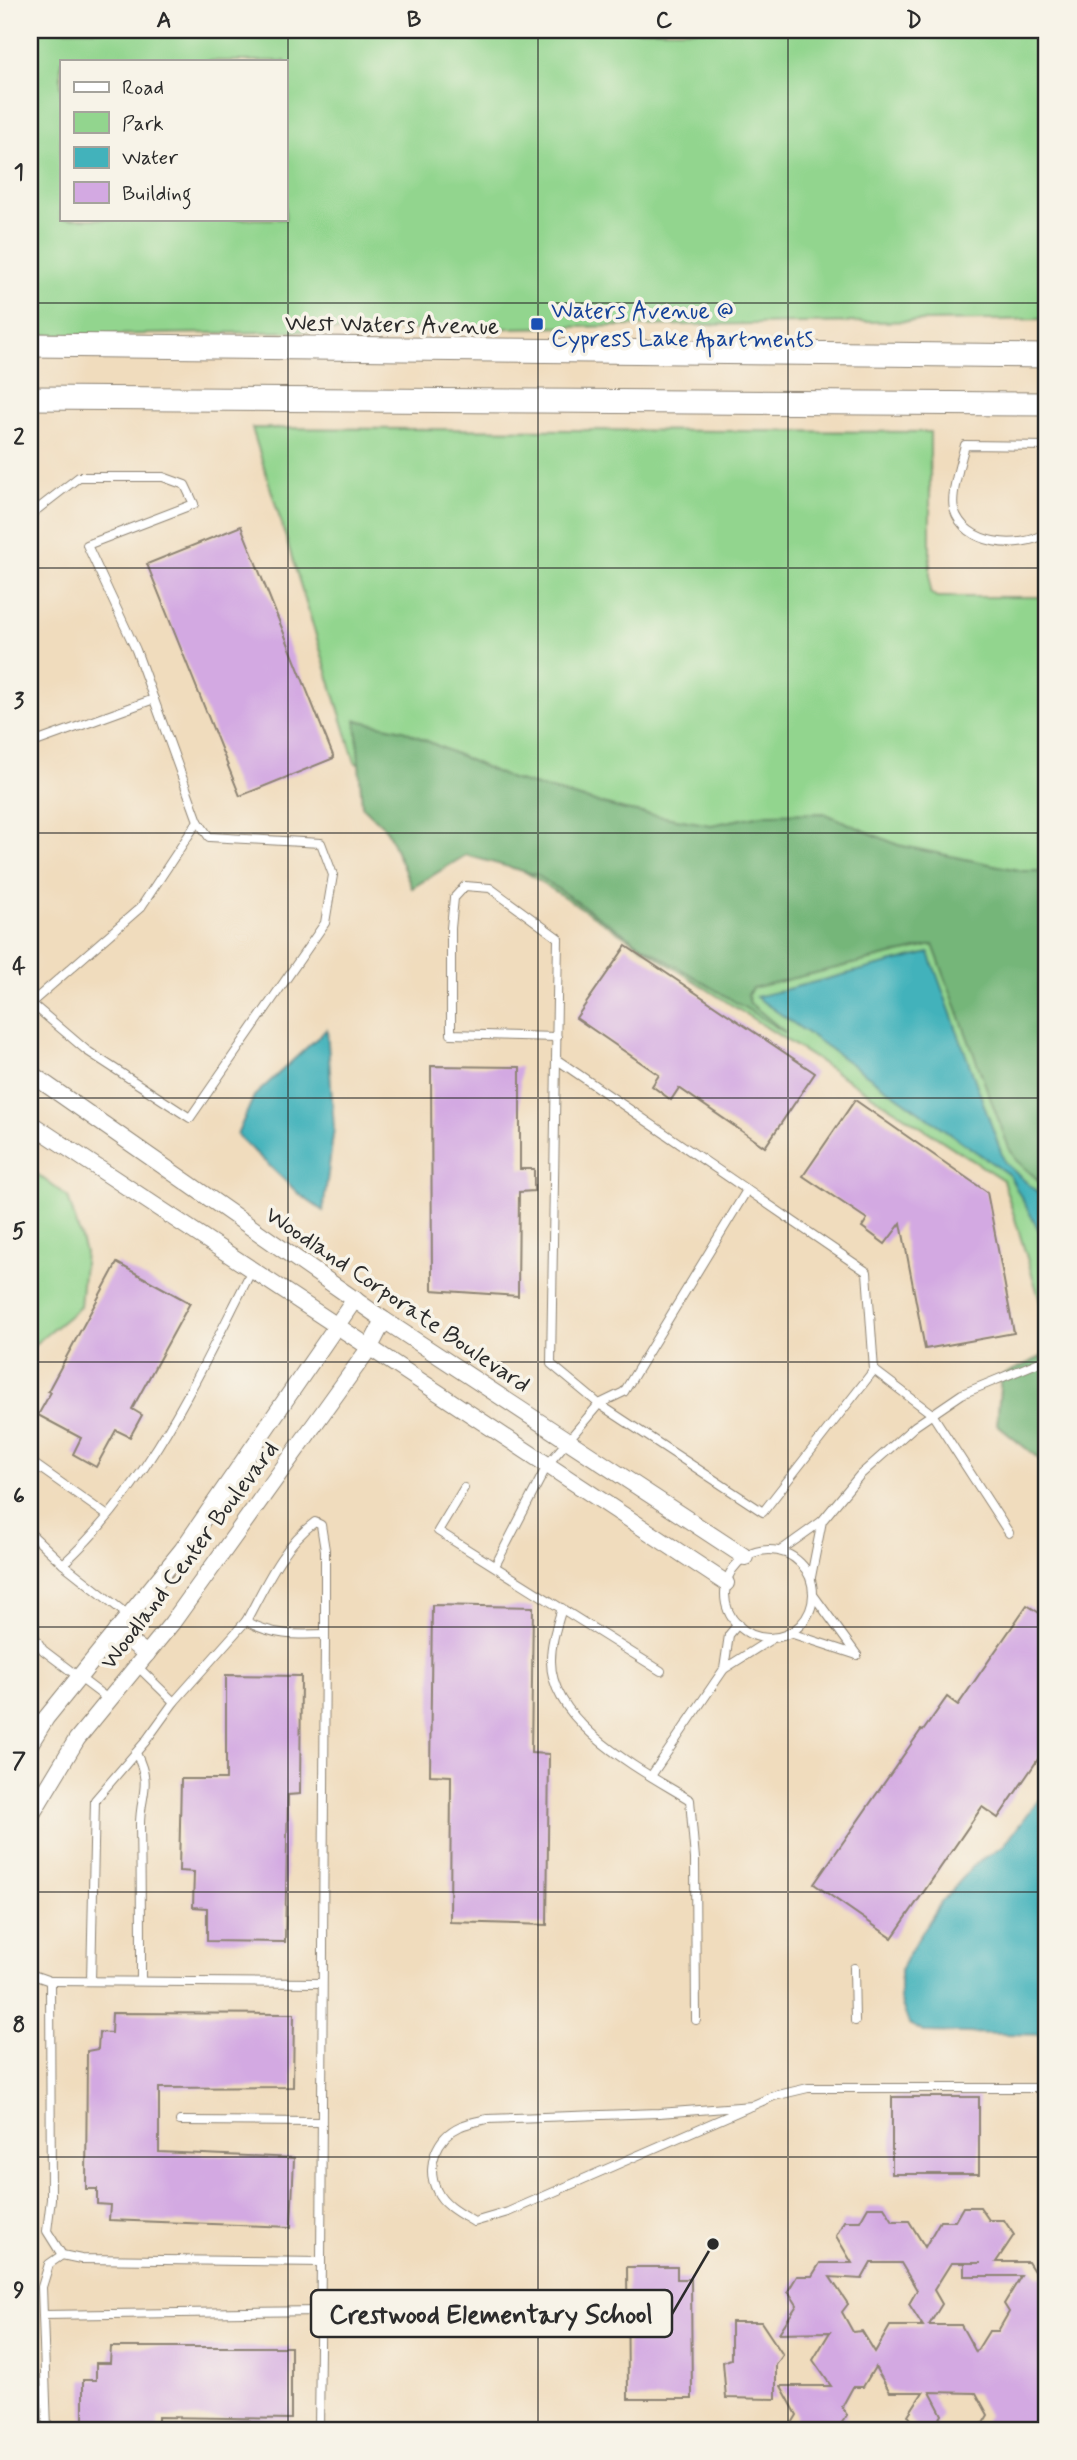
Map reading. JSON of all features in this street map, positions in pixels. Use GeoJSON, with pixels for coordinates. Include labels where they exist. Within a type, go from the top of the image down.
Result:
{"type":"FeatureCollection","features":[{"type":"Feature","properties":{"kind":"main road","name":"West Waters Avenue"},"geometry":{"type":"LineString","coordinates":[[30,345],[1047,356]]}},
{"type":"Feature","properties":{"kind":"main road"},"geometry":{"type":"LineString","coordinates":[[30,398],[1047,404]]}},
{"type":"Feature","properties":{"kind":"street","name":"Woodland Corporate Boulevard"},"geometry":{"type":"LineString","coordinates":[[30,1073],[384,1320],[745,1557]]}},
{"type":"Feature","properties":{"kind":"street"},"geometry":{"type":"LineString","coordinates":[[30,1123],[726,1583]]}},
{"type":"Feature","properties":{"kind":"street","name":"Woodland Center Boulevard"},"geometry":{"type":"LineString","coordinates":[[30,1744],[79,1678],[182,1550],[339,1327],[355,1300]]}},
{"type":"Feature","properties":{"kind":"street","name":"Woodland Center Boulevard"},"geometry":{"type":"LineString","coordinates":[[30,1817],[77,1739],[142,1660],[370,1347],[384,1320]]}},
{"type":"Feature","properties":{"kind":"street"},"geometry":{"type":"LineString","coordinates":[[116,1631],[142,1660]]}},
{"type":"Feature","properties":{"kind":"lane"},"geometry":{"type":"LineString","coordinates":[[1047,446],[965,445],[953,507],[961,523],[981,538],[1014,543],[1036,540],[1047,533]]}},
{"type":"Feature","properties":{"kind":"lane"},"geometry":{"type":"LineString","coordinates":[[30,514],[79,477],[163,477],[185,485],[194,504],[88,545],[136,650],[198,821],[209,838],[321,843],[333,875],[326,923],[190,1118],[86,1050],[30,1003],[141,907],[198,821]]}},
{"type":"Feature","properties":{"kind":"lane"},"geometry":{"type":"LineString","coordinates":[[30,744],[154,699]]}},
{"type":"Feature","properties":{"kind":"lane"},"geometry":{"type":"LineString","coordinates":[[556,1059],[867,1272],[874,1370],[763,1512],[599,1404],[551,1364],[556,1059],[557,1037],[558,938],[490,888],[465,886],[454,898],[451,928],[451,1034],[557,1037]]}},
{"type":"Feature","properties":{"kind":"lane"},"geometry":{"type":"LineString","coordinates":[[495,1566],[548,1464],[599,1404],[624,1392],[747,1190]]}},
{"type":"Feature","properties":{"kind":"lane"},"geometry":{"type":"LineString","coordinates":[[62,1564],[96,1533],[179,1413],[252,1270]]}},
{"type":"Feature","properties":{"kind":"lane"},"geometry":{"type":"LineString","coordinates":[[780,1551],[822,1521],[860,1475],[932,1414],[962,1394],[1047,1359]]}},
{"type":"Feature","properties":{"kind":"lane"},"geometry":{"type":"LineString","coordinates":[[874,1370],[932,1414],[1009,1533]]}},
{"type":"Feature","properties":{"kind":"lane"},"geometry":{"type":"LineString","coordinates":[[30,1461],[108,1516]]}},
{"type":"Feature","properties":{"kind":"lane"},"geometry":{"type":"LineString","coordinates":[[464,1488],[438,1531],[661,1671]]}},
{"type":"Feature","properties":{"kind":"lane"},"geometry":{"type":"LineString","coordinates":[[651,1776],[724,1669],[774,1638],[790,1633],[811,1611],[814,1596],[811,1577],[822,1521]]}},
{"type":"Feature","properties":{"kind":"lane"},"geometry":{"type":"LineString","coordinates":[[91,1981],[95,1800],[136,1753],[174,1702],[246,1621],[285,1551],[314,1522],[321,1525],[325,1550],[325,1634],[319,2430]]}},
{"type":"Feature","properties":{"kind":"lane"},"geometry":{"type":"LineString","coordinates":[[30,1533],[62,1564],[129,1616]]}},
{"type":"Feature","properties":{"kind":"lane"},"geometry":{"type":"LineString","coordinates":[[774,1638],[748,1633],[738,1624],[727,1605],[726,1583],[737,1564],[756,1552],[780,1551],[793,1556],[811,1577]]}},
{"type":"Feature","properties":{"kind":"lane"},"geometry":{"type":"LineString","coordinates":[[790,1633],[857,1655],[814,1596]]}},
{"type":"Feature","properties":{"kind":"lane"},"geometry":{"type":"LineString","coordinates":[[562,1608],[550,1663],[562,1701],[578,1722],[651,1776],[690,1800],[695,1859],[696,2020]]}},
{"type":"Feature","properties":{"kind":"lane"},"geometry":{"type":"LineString","coordinates":[[246,1621],[261,1629],[284,1635],[325,1634]]}},
{"type":"Feature","properties":{"kind":"lane"},"geometry":{"type":"LineString","coordinates":[[724,1669],[729,1634],[738,1624]]}},
{"type":"Feature","properties":{"kind":"lane"},"geometry":{"type":"LineString","coordinates":[[30,1630],[43,1650],[109,1700]]}},
{"type":"Feature","properties":{"kind":"lane"},"geometry":{"type":"LineString","coordinates":[[142,1660],[174,1702]]}},
{"type":"Feature","properties":{"kind":"lane"},"geometry":{"type":"LineString","coordinates":[[136,1753],[145,1770],[146,1791],[140,1820],[141,1981]]}},
{"type":"Feature","properties":{"kind":"lane"},"geometry":{"type":"LineString","coordinates":[[854,1968],[855,2021]]}},
{"type":"Feature","properties":{"kind":"lane"},"geometry":{"type":"LineString","coordinates":[[30,1974],[50,1980],[321,1983]]}},
{"type":"Feature","properties":{"kind":"lane"},"geometry":{"type":"LineString","coordinates":[[50,1980],[51,2199],[47,2231],[62,2255],[81,2259],[321,2262]]}},
{"type":"Feature","properties":{"kind":"lane"},"geometry":{"type":"LineString","coordinates":[[752,2106],[659,2113],[487,2119],[460,2126],[443,2138],[435,2154],[432,2170],[437,2191],[454,2211],[474,2222],[508,2212],[752,2106],[774,2096],[808,2088],[1047,2088]]}},
{"type":"Feature","properties":{"kind":"lane"},"geometry":{"type":"LineString","coordinates":[[180,2121],[321,2122]]}},
{"type":"Feature","properties":{"kind":"lane"},"geometry":{"type":"LineString","coordinates":[[47,2430],[42,2287],[49,2264],[62,2255]]}},
{"type":"Feature","properties":{"kind":"lane"},"geometry":{"type":"LineString","coordinates":[[43,2315],[320,2311]]}},
{"type":"Feature","properties":{"kind":"green space"},"geometry":{"type":"Polygon","coordinates":[[[30,30],[1047,30],[1047,319],[30,336],[30,30]]]}},
{"type":"Feature","properties":{"kind":"green space"},"geometry":{"type":"Polygon","coordinates":[[[252,428],[930,432],[930,593],[937,597],[1047,597],[1047,1323],[1003,1180],[355,762],[252,428]]]}},
{"type":"Feature","properties":{"kind":"green space"},"geometry":{"type":"Polygon","coordinates":[[[356,720],[403,730],[511,779],[625,810],[711,825],[767,814],[824,813],[898,845],[1023,871],[1047,871],[1047,1188],[1016,1160],[1009,1148],[933,945],[752,988],[748,995],[750,1003],[786,1033],[635,941],[537,875],[466,855],[412,888],[387,830],[362,806],[356,720]]]}},
{"type":"Feature","properties":{"kind":"green space"},"geometry":{"type":"Polygon","coordinates":[[[30,1169],[68,1197],[85,1252],[80,1307],[30,1348],[30,1169]]]}},
{"type":"Feature","properties":{"kind":"green space"},"geometry":{"type":"Polygon","coordinates":[[[1047,1354],[1047,1497],[1043,1462],[997,1425],[1001,1376],[1047,1354]]]}},
{"type":"Feature","properties":{"kind":"water"},"geometry":{"type":"Polygon","coordinates":[[[929,953],[1005,1163],[1047,1201],[1047,1245],[1009,1175],[756,997],[929,953]]]}},
{"type":"Feature","properties":{"kind":"water"},"geometry":{"type":"Polygon","coordinates":[[[327,1029],[334,1128],[323,1211],[300,1195],[237,1135],[254,1096],[327,1029]]]}},
{"type":"Feature","properties":{"kind":"water"},"geometry":{"type":"Polygon","coordinates":[[[1047,1789],[1047,2035],[924,2032],[909,2024],[900,1999],[900,1970],[911,1950],[940,1904],[974,1865],[1004,1845],[1047,1789]]]}},
{"type":"Feature","properties":{"kind":"building"},"geometry":{"type":"Polygon","coordinates":[[[241,526],[334,758],[240,796],[147,564],[241,526]]]}},
{"type":"Feature","properties":{"kind":"building"},"geometry":{"type":"Polygon","coordinates":[[[626,946],[815,1073],[765,1147],[679,1088],[671,1100],[652,1086],[659,1075],[576,1018],[626,946]]]}},
{"type":"Feature","properties":{"kind":"building"},"geometry":{"type":"Polygon","coordinates":[[[431,1066],[520,1067],[520,1169],[534,1169],[534,1191],[519,1192],[518,1296],[432,1290],[431,1066]]]}},
{"type":"Feature","properties":{"kind":"building"},"geometry":{"type":"Polygon","coordinates":[[[855,1100],[987,1192],[1014,1333],[925,1349],[901,1223],[885,1244],[862,1227],[867,1219],[803,1176],[855,1100]]]}},
{"type":"Feature","properties":{"kind":"building"},"geometry":{"type":"Polygon","coordinates":[[[117,1263],[190,1303],[132,1409],[142,1415],[130,1437],[116,1430],[96,1467],[73,1454],[81,1438],[38,1415],[51,1392],[48,1391],[117,1263]]]}},
{"type":"Feature","properties":{"kind":"building"},"geometry":{"type":"Polygon","coordinates":[[[432,1605],[533,1607],[531,1753],[549,1754],[547,1925],[450,1922],[451,1776],[430,1775],[432,1605]]]}},
{"type":"Feature","properties":{"kind":"building"},"geometry":{"type":"Polygon","coordinates":[[[1027,1605],[1047,1618],[1047,1746],[998,1818],[982,1807],[892,1938],[814,1884],[921,1730],[923,1731],[947,1697],[958,1705],[1027,1605]]]}},
{"type":"Feature","properties":{"kind":"building"},"geometry":{"type":"Polygon","coordinates":[[[226,1675],[301,1676],[300,1794],[288,1795],[285,1942],[207,1941],[207,1908],[193,1907],[194,1872],[179,1871],[181,1779],[226,1779],[226,1675]]]}},
{"type":"Feature","properties":{"kind":"building"},"geometry":{"type":"Polygon","coordinates":[[[112,2013],[294,2014],[293,2087],[159,2088],[159,2152],[294,2158],[291,2227],[109,2220],[110,2205],[97,2204],[97,2189],[86,2189],[87,2051],[98,2049],[99,2032],[111,2033],[112,2013]]]}},
{"type":"Feature","properties":{"kind":"building"},"geometry":{"type":"Polygon","coordinates":[[[892,2097],[979,2097],[979,2174],[892,2174],[892,2097]]]}},
{"type":"Feature","properties":{"kind":"building"},"geometry":{"type":"Polygon","coordinates":[[[868,2207],[884,2207],[893,2221],[909,2221],[925,2247],[940,2221],[955,2221],[963,2207],[980,2207],[989,2220],[1004,2220],[1014,2235],[996,2262],[1028,2262],[1037,2276],[1047,2276],[1047,2430],[979,2430],[988,2415],[976,2393],[930,2392],[942,2415],[933,2430],[918,2430],[908,2415],[923,2392],[890,2392],[875,2367],[863,2387],[853,2387],[842,2407],[847,2415],[837,2430],[788,2430],[797,2415],[781,2386],[831,2386],[813,2360],[830,2332],[779,2333],[797,2305],[788,2291],[797,2276],[812,2276],[820,2263],[852,2263],[836,2236],[844,2221],[860,2221],[868,2207]],[[871,2263],[862,2279],[830,2277],[848,2304],[842,2312],[853,2332],[862,2331],[875,2352],[890,2326],[923,2326],[909,2304],[917,2290],[901,2263],[871,2263]],[[951,2263],[934,2290],[942,2304],[929,2325],[961,2325],[976,2352],[989,2331],[998,2331],[1009,2312],[1004,2304],[1021,2276],[964,2276],[964,2263],[951,2263]]]}},
{"type":"Feature","properties":{"kind":"building"},"geometry":{"type":"Polygon","coordinates":[[[627,2267],[677,2267],[677,2279],[691,2279],[692,2399],[628,2399],[627,2267]]]}},
{"type":"Feature","properties":{"kind":"building"},"geometry":{"type":"Polygon","coordinates":[[[731,2322],[761,2322],[783,2355],[776,2365],[776,2399],[726,2398],[723,2362],[731,2359],[731,2322]]]}},
{"type":"Feature","properties":{"kind":"building"},"geometry":{"type":"Polygon","coordinates":[[[111,2347],[291,2347],[291,2419],[158,2417],[158,2430],[83,2430],[83,2380],[96,2380],[96,2363],[110,2363],[111,2347]]]}},
{"type":"Feature","properties":{"kind":"place","name":"Waters Avenue @ Cypress Lake Apartments"},"geometry":{"type":"Point","coordinates":[537,324]}},
{"type":"Feature","properties":{"kind":"place","name":"Crestwood Elementary School"},"geometry":{"type":"Point","coordinates":[713,2244]}}]}
